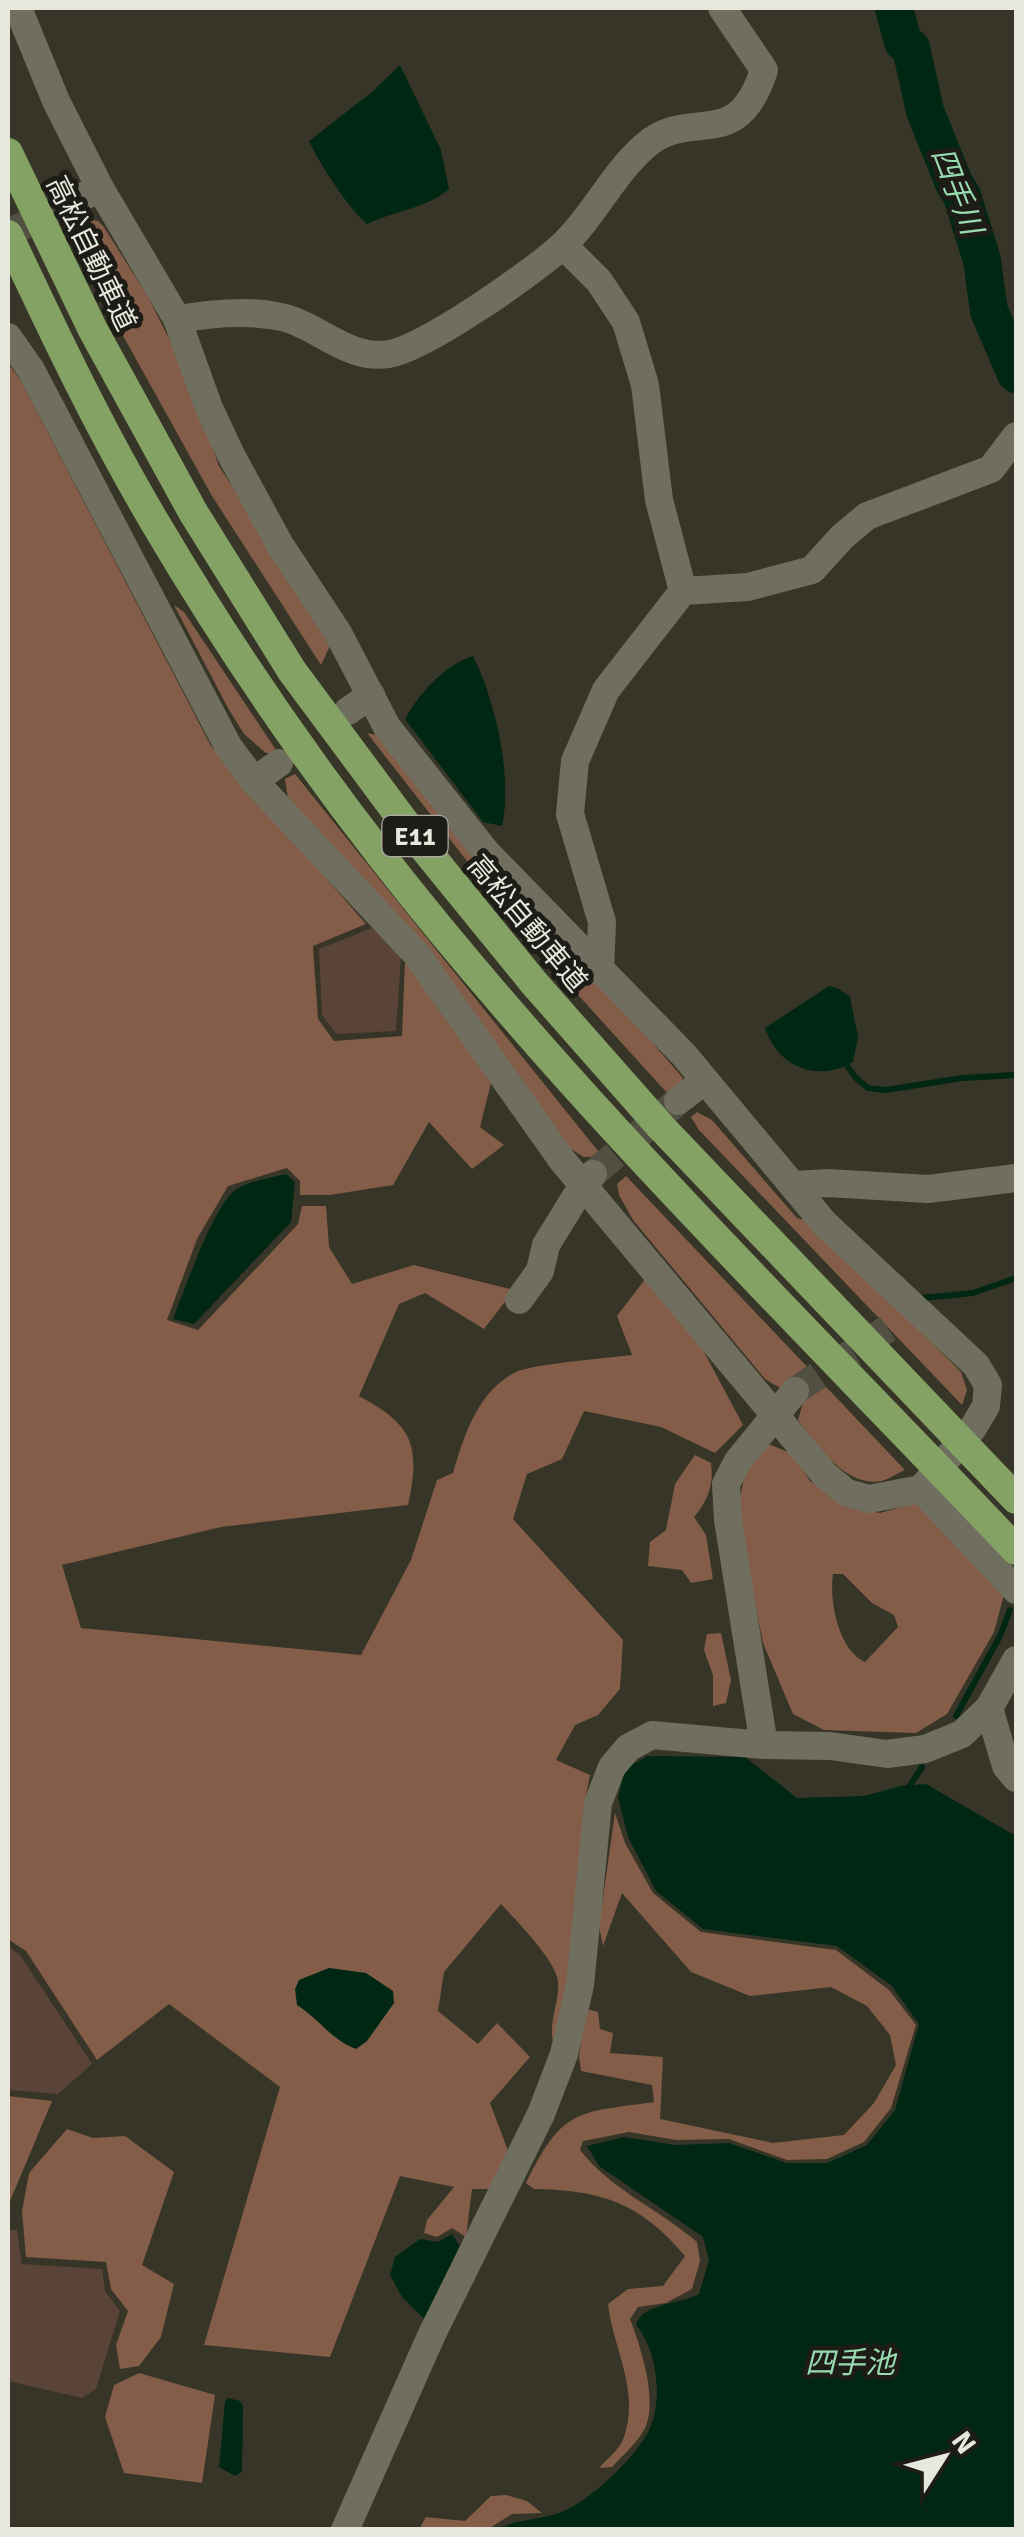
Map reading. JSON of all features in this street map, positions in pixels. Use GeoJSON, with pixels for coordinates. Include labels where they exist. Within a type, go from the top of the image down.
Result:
{"type":"FeatureCollection","features":[{"type":"Feature","properties":{"kind":"highway","name":"高松自動車道"},"geometry":{"type":"LineString","coordinates":[[8,153],[92,330],[194,512],[292,671],[416,838],[534,982],[661,1127],[1016,1500]]}},
{"type":"Feature","properties":{"kind":"highway","name":"E11"},"geometry":{"type":"LineString","coordinates":[[8,235],[58,341],[156,524],[260,690],[382,858],[628,1145],[1016,1550]]}},
{"type":"Feature","properties":{"kind":"street"},"geometry":{"type":"LineString","coordinates":[[8,337],[31,370],[228,746],[254,781],[417,955],[562,1160],[589,1179],[825,1475],[847,1492],[869,1498],[921,1489],[974,1428],[986,1406],[988,1385],[976,1365],[907,1314],[824,1223],[684,1055],[486,852],[386,727],[360,703],[338,633],[280,545],[231,455],[209,408],[177,319],[100,188],[56,101],[18,8]]}},
{"type":"Feature","properties":{"kind":"street"},"geometry":{"type":"LineString","coordinates":[[177,319],[212,314],[276,316],[310,327],[358,354],[389,354],[422,343],[562,245],[646,144],[671,132],[715,126],[744,112],[756,95],[764,70],[722,8]]}},
{"type":"Feature","properties":{"kind":"street"},"geometry":{"type":"LineString","coordinates":[[72,202],[100,188]]}},
{"type":"Feature","properties":{"kind":"street"},"geometry":{"type":"LineString","coordinates":[[562,245],[599,282],[626,322],[645,385],[659,500],[683,591]]}},
{"type":"Feature","properties":{"kind":"street"},"geometry":{"type":"LineString","coordinates":[[600,971],[602,922],[570,814],[575,761],[606,690],[683,591],[748,587],[812,570],[868,516],[990,469],[1016,436]]}},
{"type":"Feature","properties":{"kind":"street"},"geometry":{"type":"LineString","coordinates":[[254,781],[279,763]]}},
{"type":"Feature","properties":{"kind":"street"},"geometry":{"type":"LineString","coordinates":[[678,1101],[704,1081]]}},
{"type":"Feature","properties":{"kind":"street"},"geometry":{"type":"LineString","coordinates":[[795,1185],[928,1189],[1016,1178]]}},
{"type":"Feature","properties":{"kind":"street"},"geometry":{"type":"LineString","coordinates":[[519,1300],[540,1271],[546,1245],[589,1179]]}},
{"type":"Feature","properties":{"kind":"street"},"geometry":{"type":"LineString","coordinates":[[764,1745],[728,1520],[726,1484],[738,1461],[796,1392]]}},
{"type":"Feature","properties":{"kind":"street"},"geometry":{"type":"LineString","coordinates":[[921,1489],[1016,1590]]}},
{"type":"Feature","properties":{"kind":"street"},"geometry":{"type":"LineString","coordinates":[[345,2530],[432,2334],[541,2114],[564,2054],[580,1984],[598,1804],[612,1767],[628,1748],[652,1735],[764,1745],[830,1746],[887,1754],[925,1748],[962,1734],[989,1708],[1016,1660]]}},
{"type":"Feature","properties":{"kind":"street"},"geometry":{"type":"LineString","coordinates":[[989,1708],[1006,1766],[1016,1778]]}},
{"type":"Feature","properties":{"kind":"shaded area"},"geometry":{"type":"Polygon","coordinates":[[[85,219],[98,221],[104,227],[148,297],[183,366],[219,466],[330,646],[321,665],[212,496],[111,314],[75,226],[85,219]]]}},
{"type":"Feature","properties":{"kind":"shaded area"},"geometry":{"type":"Polygon","coordinates":[[[8,363],[21,381],[211,746],[366,924],[313,946],[318,1019],[334,1041],[402,1036],[405,961],[491,1083],[480,1127],[504,1145],[472,1169],[429,1122],[393,1185],[330,1195],[300,1195],[300,1181],[287,1168],[228,1186],[197,1239],[167,1320],[198,1330],[298,1224],[302,1206],[326,1206],[329,1247],[352,1284],[414,1265],[514,1290],[484,1329],[425,1293],[399,1304],[359,1396],[391,1417],[409,1439],[413,1467],[408,1505],[221,1527],[62,1565],[81,1628],[361,1655],[411,1560],[437,1480],[453,1473],[467,1430],[490,1392],[523,1370],[632,1355],[617,1316],[646,1278],[695,1335],[743,1425],[715,1453],[661,1427],[584,1411],[562,1459],[527,1474],[513,1519],[623,1640],[620,1689],[598,1715],[575,1725],[556,1760],[590,1775],[584,1806],[573,1956],[554,2045],[556,1973],[501,1904],[444,1972],[438,2011],[478,2044],[497,2023],[530,2057],[490,2103],[510,2156],[489,2189],[472,2189],[466,2237],[452,2228],[437,2237],[424,2233],[427,2220],[454,2187],[400,2176],[330,2357],[204,2345],[280,2087],[169,2004],[97,2060],[26,1951],[8,1939],[8,363]]]}},
{"type":"Feature","properties":{"kind":"shaded area"},"geometry":{"type":"Polygon","coordinates":[[[174,605],[184,612],[278,753],[266,753],[244,734],[174,605]]]}},
{"type":"Feature","properties":{"kind":"shaded area"},"geometry":{"type":"Polygon","coordinates":[[[367,733],[381,736],[493,884],[624,1010],[683,1078],[677,1091],[668,1094],[530,942],[367,733]]]}},
{"type":"Feature","properties":{"kind":"shaded area"},"geometry":{"type":"Polygon","coordinates":[[[295,774],[602,1156],[584,1157],[564,1145],[288,799],[285,779],[295,774]]]}},
{"type":"Feature","properties":{"kind":"shaded area"},"geometry":{"type":"Polygon","coordinates":[[[372,928],[401,955],[396,1031],[336,1034],[322,1015],[319,949],[372,928]]]}},
{"type":"Feature","properties":{"kind":"shaded area"},"geometry":{"type":"Polygon","coordinates":[[[697,1112],[712,1120],[797,1218],[812,1222],[961,1372],[967,1390],[962,1405],[699,1130],[691,1117],[697,1112]]]}},
{"type":"Feature","properties":{"kind":"shaded area"},"geometry":{"type":"Polygon","coordinates":[[[626,1176],[905,1470],[882,1481],[869,1481],[844,1471],[823,1452],[798,1420],[804,1399],[791,1382],[780,1388],[765,1379],[633,1220],[617,1184],[626,1176]]]}},
{"type":"Feature","properties":{"kind":"shaded area"},"geometry":{"type":"Polygon","coordinates":[[[766,1443],[793,1454],[810,1481],[845,1505],[880,1513],[922,1501],[1005,1591],[994,1632],[947,1714],[916,1733],[824,1730],[793,1714],[763,1643],[737,1511],[746,1469],[766,1443]],[[833,1574],[837,1623],[848,1647],[865,1662],[898,1627],[894,1615],[872,1603],[843,1574],[833,1574]]]}},
{"type":"Feature","properties":{"kind":"shaded area"},"geometry":{"type":"Polygon","coordinates":[[[695,1455],[711,1463],[709,1492],[694,1517],[706,1535],[713,1579],[691,1583],[682,1570],[648,1566],[650,1542],[666,1530],[675,1484],[695,1455]]]}},
{"type":"Feature","properties":{"kind":"shaded area"},"geometry":{"type":"Polygon","coordinates":[[[721,1633],[731,1680],[726,1703],[713,1706],[713,1675],[704,1650],[707,1634],[721,1633]]]}},
{"type":"Feature","properties":{"kind":"shaded area"},"geometry":{"type":"Polygon","coordinates":[[[615,1813],[625,1843],[653,1893],[701,1932],[836,1950],[889,1990],[916,2025],[891,2108],[864,2142],[827,2159],[787,2160],[729,2139],[676,2140],[629,2132],[583,2141],[580,2150],[592,2164],[697,2242],[700,2261],[692,2289],[666,2303],[638,2307],[630,2319],[647,2375],[648,2418],[641,2435],[612,2467],[599,2468],[624,2437],[629,2402],[608,2304],[628,2289],[663,2286],[685,2256],[652,2223],[618,2203],[580,2192],[534,2189],[526,2183],[551,2140],[575,2118],[654,2102],[652,2085],[581,2071],[579,2056],[586,2009],[598,2012],[600,2029],[613,2033],[610,2053],[663,2057],[660,2119],[773,2143],[844,2135],[874,2103],[896,2065],[890,2035],[867,2006],[831,1987],[750,1996],[691,1972],[622,1893],[603,1946],[599,1926],[615,1813]]]}},
{"type":"Feature","properties":{"kind":"shaded area"},"geometry":{"type":"Polygon","coordinates":[[[8,1946],[20,1955],[92,2064],[58,2094],[8,2090],[8,1946]]]}},
{"type":"Feature","properties":{"kind":"shaded area"},"geometry":{"type":"Polygon","coordinates":[[[8,2096],[52,2101],[8,2206],[8,2096]]]}},
{"type":"Feature","properties":{"kind":"shaded area"},"geometry":{"type":"Polygon","coordinates":[[[67,2129],[93,2138],[125,2136],[174,2172],[142,2265],[174,2284],[161,2337],[139,2366],[120,2369],[116,2345],[128,2311],[111,2289],[106,2262],[26,2257],[22,2211],[29,2173],[67,2129]]]}},
{"type":"Feature","properties":{"kind":"shaded area"},"geometry":{"type":"Polygon","coordinates":[[[10,2230],[17,2230],[22,2264],[102,2269],[105,2291],[120,2311],[96,2389],[82,2398],[8,2381],[10,2230]]]}},
{"type":"Feature","properties":{"kind":"shaded area"},"geometry":{"type":"Polygon","coordinates":[[[139,2373],[215,2395],[202,2483],[124,2473],[105,2417],[114,2385],[139,2373]]]}},
{"type":"Feature","properties":{"kind":"shaded area"},"geometry":{"type":"Polygon","coordinates":[[[506,2495],[527,2501],[542,2513],[512,2514],[488,2529],[419,2529],[426,2517],[465,2521],[491,2496],[506,2495]]]}},
{"type":"Feature","properties":{"kind":"water"},"geometry":{"type":"Polygon","coordinates":[[[400,65],[441,150],[449,189],[431,201],[367,224],[335,185],[309,141],[400,65]]]}},
{"type":"Feature","properties":{"kind":"water"},"geometry":{"type":"Polygon","coordinates":[[[473,656],[500,739],[505,785],[502,826],[483,822],[405,719],[434,681],[473,656]]]}},
{"type":"Feature","properties":{"kind":"water"},"geometry":{"type":"Polygon","coordinates":[[[829,986],[850,997],[858,1037],[853,1062],[826,1071],[800,1068],[779,1053],[765,1028],[829,986]]]}},
{"type":"Feature","properties":{"kind":"water"},"geometry":{"type":"Polygon","coordinates":[[[286,1174],[295,1182],[291,1222],[194,1324],[173,1319],[200,1251],[226,1200],[245,1185],[286,1174]]]}},
{"type":"Feature","properties":{"kind":"water","name":"四手池"},"geometry":{"type":"Polygon","coordinates":[[[647,1756],[745,1757],[797,1798],[864,1796],[926,1784],[1016,1836],[1016,2529],[496,2530],[570,2508],[601,2486],[633,2454],[652,2422],[657,2393],[654,2363],[636,2325],[654,2308],[699,2294],[709,2260],[703,2237],[599,2166],[587,2146],[624,2137],[675,2145],[729,2143],[787,2163],[827,2163],[867,2145],[895,2110],[919,2024],[892,1986],[837,1946],[703,1929],[656,1891],[628,1837],[618,1798],[625,1769],[647,1756]]]}},
{"type":"Feature","properties":{"kind":"water"},"geometry":{"type":"Polygon","coordinates":[[[329,1968],[366,1973],[393,1991],[394,2003],[367,2041],[356,2049],[340,2041],[297,2005],[295,1989],[299,1980],[329,1968]]]}},
{"type":"Feature","properties":{"kind":"water"},"geometry":{"type":"Polygon","coordinates":[[[452,2234],[462,2249],[428,2323],[402,2297],[390,2275],[395,2257],[420,2239],[438,2242],[452,2234]]]}},
{"type":"Feature","properties":{"kind":"water"},"geometry":{"type":"Polygon","coordinates":[[[228,2398],[243,2406],[242,2472],[235,2476],[219,2467],[228,2398]]]}},
{"type":"Feature","properties":{"kind":"waterway","name":"四手川"},"geometry":{"type":"LineString","coordinates":[[894,8],[903,42],[911,48],[925,111],[962,196],[982,260],[989,311],[1016,374]]}},
{"type":"Feature","properties":{"kind":"waterway"},"geometry":{"type":"LineString","coordinates":[[842,1059],[868,1088],[886,1090],[962,1078],[1016,1075]]}},
{"type":"Feature","properties":{"kind":"waterway"},"geometry":{"type":"LineString","coordinates":[[921,1298],[973,1293],[1016,1278]]}},
{"type":"Feature","properties":{"kind":"waterway"},"geometry":{"type":"LineString","coordinates":[[956,1716],[1010,1610]]}},
{"type":"Feature","properties":{"kind":"waterway"},"geometry":{"type":"LineString","coordinates":[[907,1790],[922,1767]]}},
{"type":"Feature","properties":{"kind":"tunnel"},"geometry":{"type":"LineString","coordinates":[[8,233],[72,202]]}},
{"type":"Feature","properties":{"kind":"tunnel"},"geometry":{"type":"LineString","coordinates":[[594,1173],[678,1101]]}},
{"type":"Feature","properties":{"kind":"tunnel"},"geometry":{"type":"LineString","coordinates":[[795,1391],[899,1321]]}}]}
